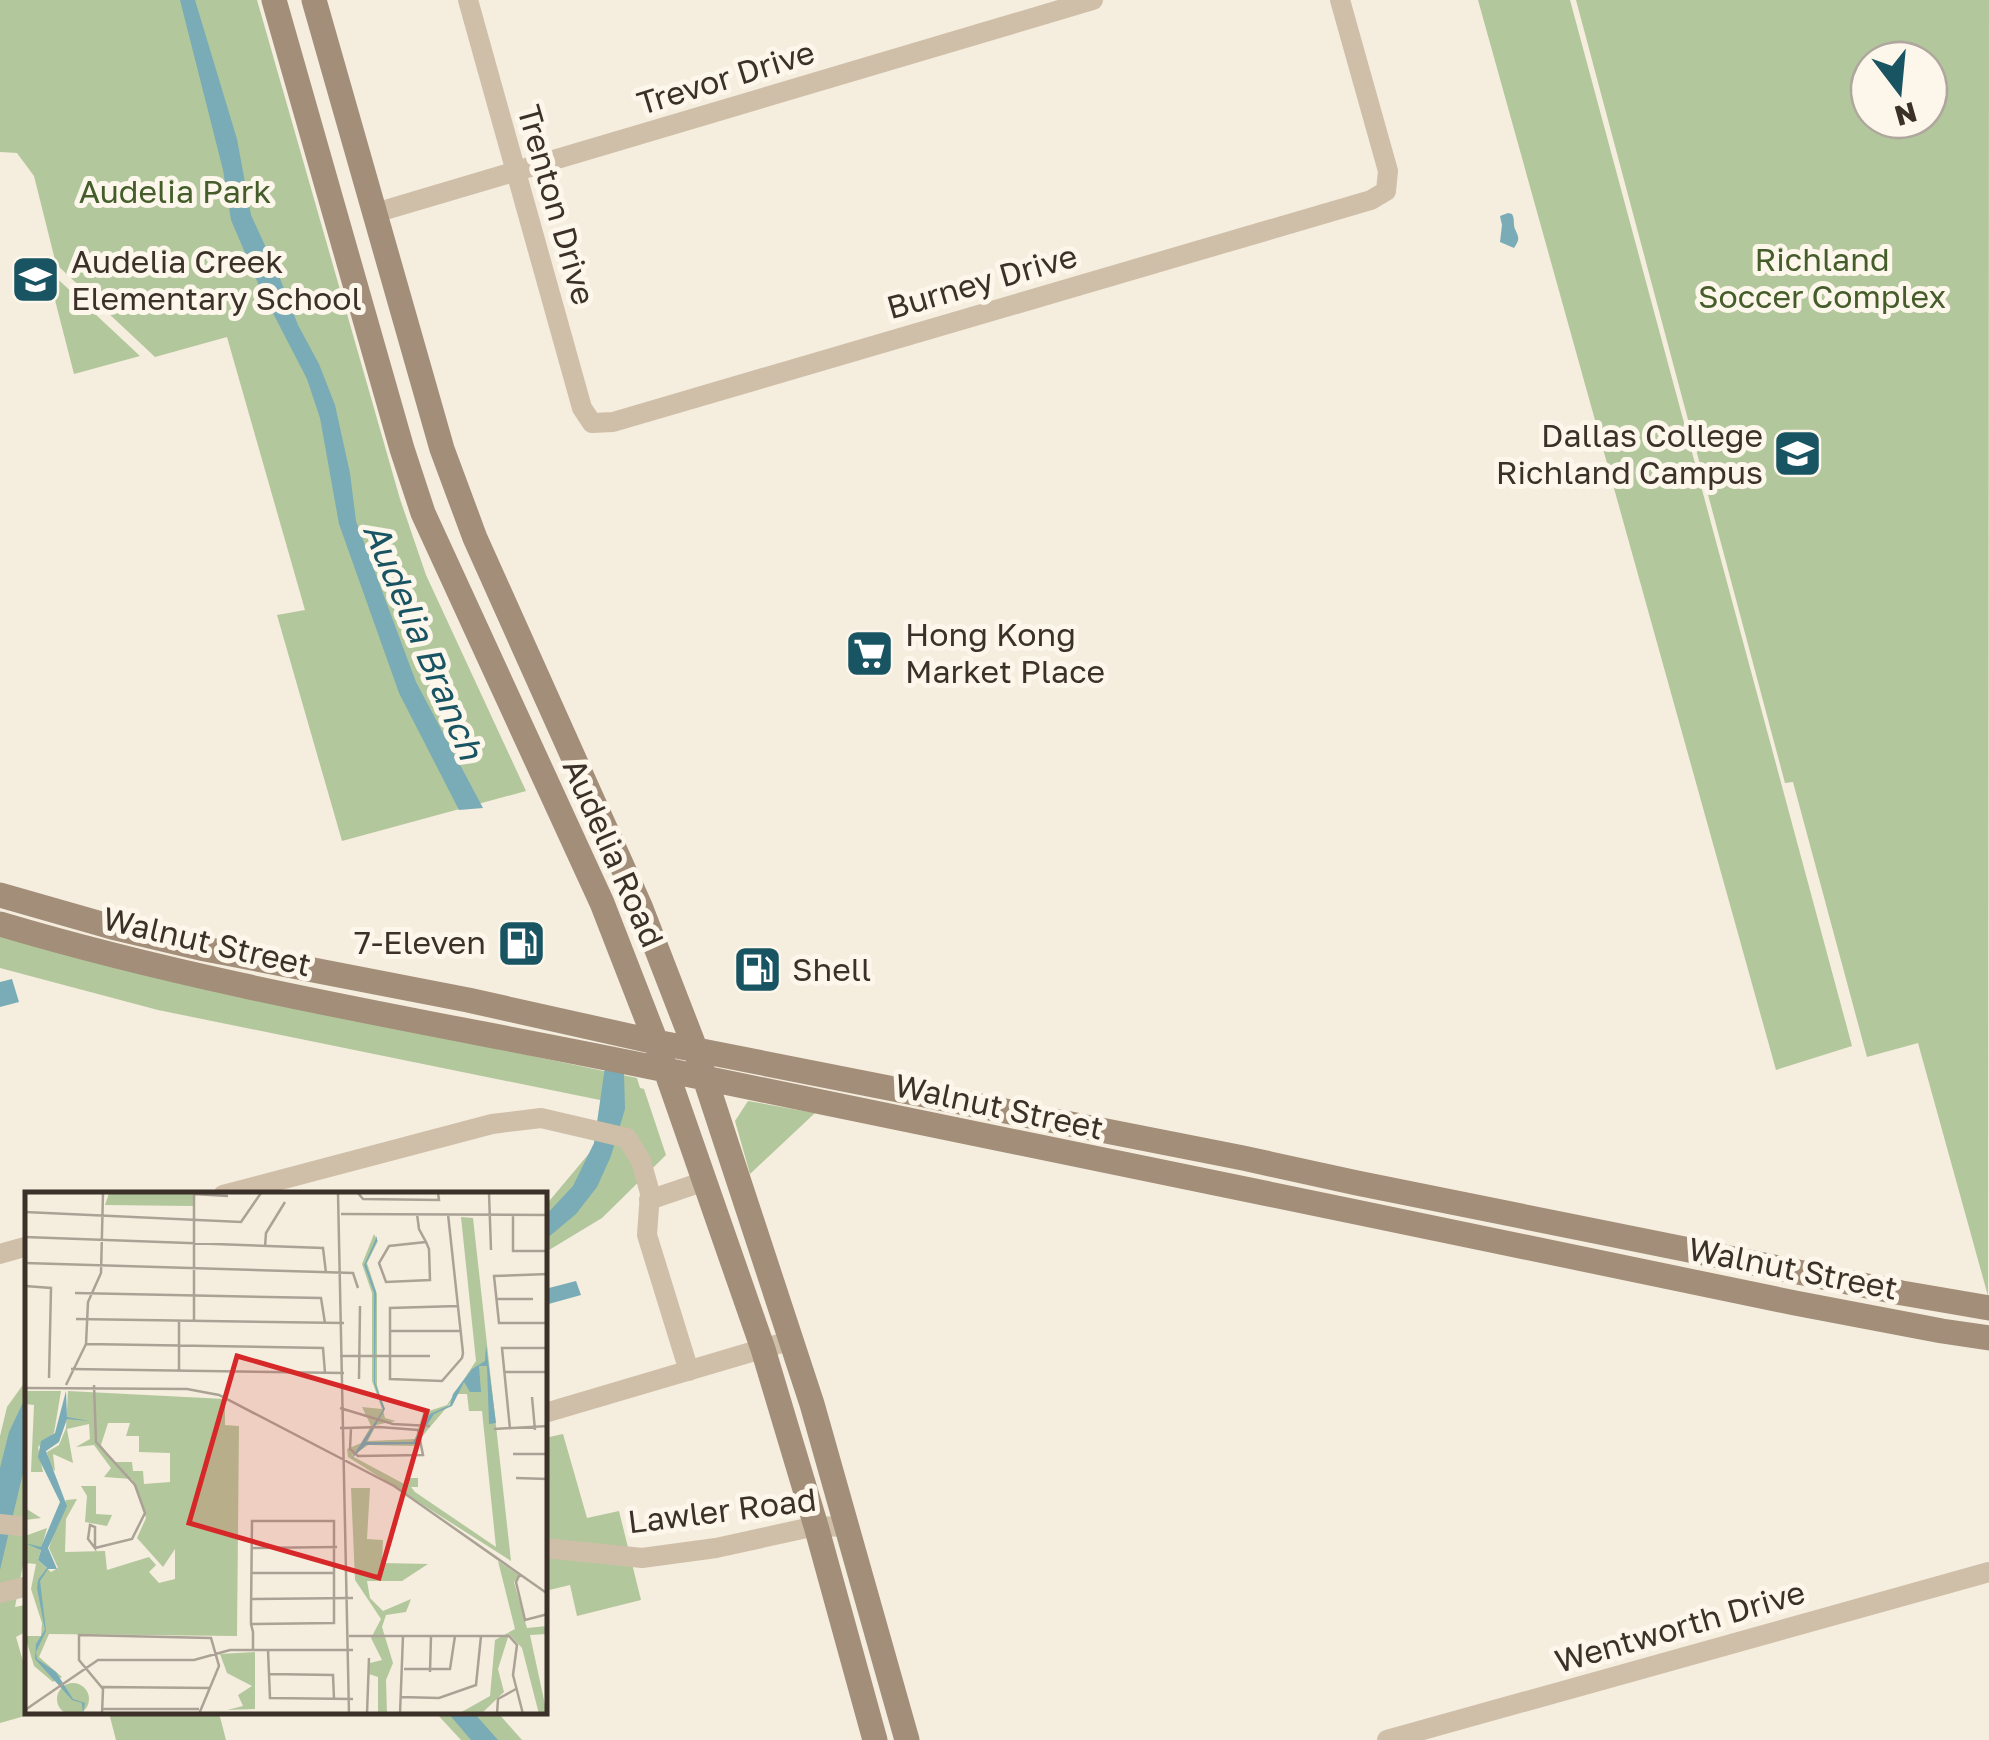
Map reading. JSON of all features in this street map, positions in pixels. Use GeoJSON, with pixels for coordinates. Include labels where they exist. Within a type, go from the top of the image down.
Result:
{"type":"FeatureCollection","features":[{"type":"Feature","properties":{"kind":"main road","name":"Audelia Road"},"geometry":{"type":"LineString","coordinates":[[274,0],[423,512],[602,903],[656,1042],[763,1349],[875,1740]]}},
{"type":"Feature","properties":{"kind":"main road","name":"Audelia Road"},"geometry":{"type":"LineString","coordinates":[[314,0],[462,508],[640,906],[695,1048],[792,1340],[907,1740]]}},
{"type":"Feature","properties":{"kind":"main road"},"geometry":{"type":"LineString","coordinates":[[338,224],[375,213]]}},
{"type":"Feature","properties":{"kind":"main road"},"geometry":{"type":"LineString","coordinates":[[476,629],[509,616]]}},
{"type":"Feature","properties":{"kind":"main road","name":"Walnut Street"},"geometry":{"type":"LineString","coordinates":[[0,895],[172,941],[656,1042],[1902,1294],[1989,1308]]}},
{"type":"Feature","properties":{"kind":"main road","name":"Walnut Street"},"geometry":{"type":"LineString","coordinates":[[0,924],[199,976],[1795,1303],[1989,1338]]}},
{"type":"Feature","properties":{"kind":"main road"},"geometry":{"type":"LineString","coordinates":[[1235,1188],[1243,1158]]}},
{"type":"Feature","properties":{"kind":"main road"},"geometry":{"type":"LineString","coordinates":[[1528,1247],[1535,1218]]}},
{"type":"Feature","properties":{"kind":"main road"},"geometry":{"type":"LineString","coordinates":[[1795,1303],[1834,1296],[1895,1304],[1902,1294]]}},
{"type":"Feature","properties":{"kind":"street","name":"Trenton Drive"},"geometry":{"type":"LineString","coordinates":[[468,0],[582,408],[592,423]]}},
{"type":"Feature","properties":{"kind":"street","name":"Trevor Drive"},"geometry":{"type":"LineString","coordinates":[[375,213],[1094,0]]}},
{"type":"Feature","properties":{"kind":"street","name":"Burney Drive"},"geometry":{"type":"LineString","coordinates":[[592,423],[612,422],[1371,200],[1386,191],[1388,171],[1340,0]]}},
{"type":"Feature","properties":{"kind":"street"},"geometry":{"type":"LineString","coordinates":[[233,1192],[492,1124],[541,1118],[627,1138],[641,1161],[650,1193],[647,1234],[686,1372]]}},
{"type":"Feature","properties":{"kind":"street"},"geometry":{"type":"LineString","coordinates":[[650,1200],[705,1182]]}},
{"type":"Feature","properties":{"kind":"street"},"geometry":{"type":"LineString","coordinates":[[0,1254],[25,1247]]}},
{"type":"Feature","properties":{"kind":"street"},"geometry":{"type":"LineString","coordinates":[[548,1412],[792,1340]]}},
{"type":"Feature","properties":{"kind":"street"},"geometry":{"type":"LineString","coordinates":[[0,1524],[25,1527]]}},
{"type":"Feature","properties":{"kind":"street","name":"Lawler Road"},"geometry":{"type":"LineString","coordinates":[[548,1548],[642,1558],[716,1548],[816,1526],[847,1528]]}},
{"type":"Feature","properties":{"kind":"street","name":"Wentworth Drive"},"geometry":{"type":"LineString","coordinates":[[1387,1740],[1989,1572]]}},
{"type":"Feature","properties":{"kind":"street"},"geometry":{"type":"LineString","coordinates":[[0,1593],[25,1587]]}},
{"type":"Feature","properties":{"kind":"green space","name":"Audelia Park"},"geometry":{"type":"Polygon","coordinates":[[[0,0],[257,0],[400,499],[426,575],[526,791],[342,841],[277,615],[305,610],[227,337],[155,357],[56,264],[34,176],[17,153],[0,152],[0,0]]]}},
{"type":"Feature","properties":{"kind":"green space"},"geometry":{"type":"Polygon","coordinates":[[[1478,0],[1570,0],[1852,1046],[1776,1070],[1478,0]]]}},
{"type":"Feature","properties":{"kind":"green space","name":"Richland Soccer Complex"},"geometry":{"type":"Polygon","coordinates":[[[1576,0],[1989,0],[1988,1296],[1918,1043],[1867,1057],[1793,782],[1785,783],[1576,0]]]}},
{"type":"Feature","properties":{"kind":"green space"},"geometry":{"type":"Polygon","coordinates":[[[47,269],[140,356],[74,374],[47,269]]]}},
{"type":"Feature","properties":{"kind":"green space"},"geometry":{"type":"Polygon","coordinates":[[[0,932],[167,979],[637,1078],[666,1155],[602,1218],[548,1252],[548,1202],[597,1144],[605,1101],[158,1010],[0,968],[0,932]]]}},
{"type":"Feature","properties":{"kind":"green space"},"geometry":{"type":"Polygon","coordinates":[[[748,1101],[815,1113],[750,1174],[735,1121],[748,1101]]]}},
{"type":"Feature","properties":{"kind":"green space"},"geometry":{"type":"Polygon","coordinates":[[[25,1382],[25,1554],[15,1607],[25,1605],[25,1632],[16,1637],[25,1668],[28,1715],[0,1723],[0,1436],[7,1407],[25,1382]]]}},
{"type":"Feature","properties":{"kind":"green space"},"geometry":{"type":"Polygon","coordinates":[[[563,1434],[587,1518],[619,1511],[641,1600],[577,1616],[570,1585],[548,1590],[548,1437],[563,1434]]]}},
{"type":"Feature","properties":{"kind":"green space"},"geometry":{"type":"Polygon","coordinates":[[[110,1715],[220,1715],[226,1740],[116,1740],[110,1715]]]}},
{"type":"Feature","properties":{"kind":"green space"},"geometry":{"type":"Polygon","coordinates":[[[438,1715],[500,1715],[522,1740],[461,1740],[438,1715]]]}},
{"type":"Feature","properties":{"kind":"water"},"geometry":{"type":"Polygon","coordinates":[[[180,0],[195,0],[237,139],[251,215],[335,405],[356,521],[416,682],[483,808],[459,810],[399,693],[339,524],[320,418],[307,379],[260,288],[231,220],[223,170],[180,0]]]}},
{"type":"Feature","properties":{"kind":"water"},"geometry":{"type":"Polygon","coordinates":[[[1500,216],[1513,216],[1518,237],[1514,248],[1500,242],[1500,216]]]}},
{"type":"Feature","properties":{"kind":"water"},"geometry":{"type":"Polygon","coordinates":[[[12,979],[19,1002],[0,1007],[0,982],[12,979]]]}},
{"type":"Feature","properties":{"kind":"water"},"geometry":{"type":"Polygon","coordinates":[[[605,1067],[624,1073],[625,1109],[611,1156],[597,1187],[576,1214],[548,1237],[548,1213],[573,1186],[594,1143],[605,1067]]]}},
{"type":"Feature","properties":{"kind":"water"},"geometry":{"type":"Polygon","coordinates":[[[576,1281],[581,1295],[548,1304],[548,1288],[576,1281]]]}},
{"type":"Feature","properties":{"kind":"water"},"geometry":{"type":"Polygon","coordinates":[[[25,1398],[25,1464],[0,1570],[0,1468],[9,1432],[25,1398]]]}},
{"type":"Feature","properties":{"kind":"water"},"geometry":{"type":"Polygon","coordinates":[[[450,1715],[476,1715],[498,1740],[471,1740],[450,1715]]]}},
{"type":"Feature","properties":{"kind":"place","name":"Audelia Creek Elementary School"},"geometry":{"type":"Point","coordinates":[36,280]}},
{"type":"Feature","properties":{"kind":"place","name":"Dallas College Richland Campus"},"geometry":{"type":"Point","coordinates":[1798,454]}},
{"type":"Feature","properties":{"kind":"place","name":"Hong Kong Market Place"},"geometry":{"type":"Point","coordinates":[870,653]}},
{"type":"Feature","properties":{"kind":"place","name":"7-Eleven"},"geometry":{"type":"Point","coordinates":[521,943]}},
{"type":"Feature","properties":{"kind":"place","name":"Shell"},"geometry":{"type":"Point","coordinates":[757,970]}},
{"type":"Feature","properties":{"kind":"water label","name":"Audelia Branch"},"geometry":{"type":"Point","coordinates":[423,641]}}]}
